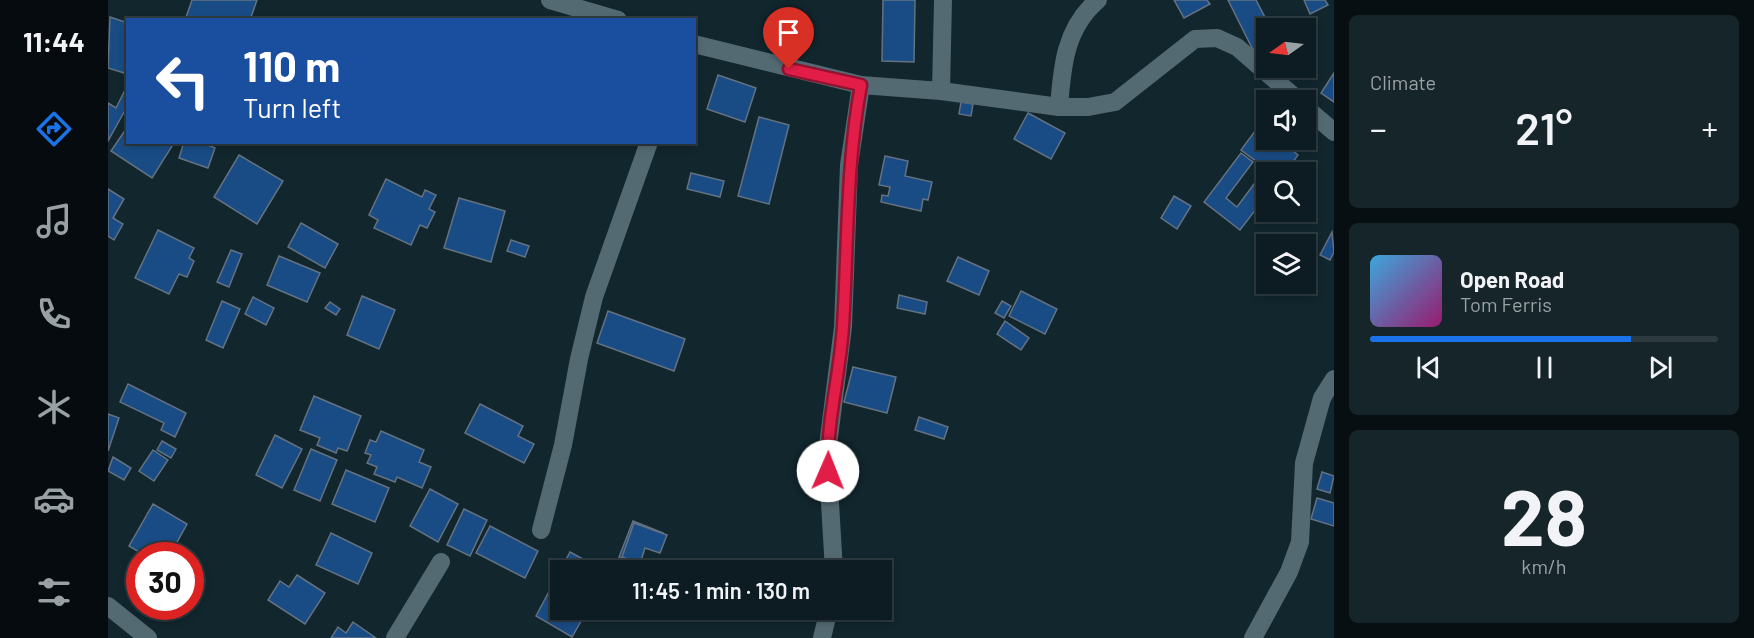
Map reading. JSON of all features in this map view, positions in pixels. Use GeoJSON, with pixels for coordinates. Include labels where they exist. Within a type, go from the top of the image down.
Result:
{"type":"FeatureCollection","features":[{"type":"Feature","properties":{"kind":"street"},"geometry":{"type":"LineString","coordinates":[[550,0],[611,18]]}},
{"type":"Feature","properties":{"kind":"street"},"geometry":{"type":"LineString","coordinates":[[941,91],[943,0]]}},
{"type":"Feature","properties":{"kind":"street"},"geometry":{"type":"LineString","coordinates":[[1059,107],[1062,71],[1071,32],[1084,12],[1098,0]]}},
{"type":"Feature","properties":{"kind":"street"},"geometry":{"type":"LineString","coordinates":[[696,44],[861,85],[941,91],[1059,107],[1088,107],[1115,102],[1195,39],[1217,38],[1237,47],[1286,90]]}},
{"type":"Feature","properties":{"kind":"street"},"geometry":{"type":"LineString","coordinates":[[833,560],[827,453],[843,327],[849,165],[861,85]]}},
{"type":"Feature","properties":{"kind":"street"},"geometry":{"type":"LineString","coordinates":[[1316,116],[1334,132]]}},
{"type":"Feature","properties":{"kind":"street"},"geometry":{"type":"LineString","coordinates":[[541,530],[563,446],[579,359],[594,297],[648,144]]}},
{"type":"Feature","properties":{"kind":"street"},"geometry":{"type":"LineString","coordinates":[[1253,638],[1289,573],[1300,542],[1302,486],[1308,443],[1322,398],[1334,379]]}},
{"type":"Feature","properties":{"kind":"street"},"geometry":{"type":"LineString","coordinates":[[395,638],[441,562]]}},
{"type":"Feature","properties":{"kind":"street"},"geometry":{"type":"LineString","coordinates":[[108,606],[148,638]]}},
{"type":"Feature","properties":{"kind":"street"},"geometry":{"type":"LineString","coordinates":[[822,638],[826,620]]}},
{"type":"Feature","properties":{"kind":"building"},"geometry":{"type":"Polygon","coordinates":[[[192,0],[257,0],[251,18],[186,18],[192,0]]]}},
{"type":"Feature","properties":{"kind":"building"},"geometry":{"type":"Polygon","coordinates":[[[883,0],[915,0],[914,62],[882,61],[883,0]]]}},
{"type":"Feature","properties":{"kind":"building"},"geometry":{"type":"Polygon","coordinates":[[[1174,0],[1207,0],[1210,4],[1184,18],[1174,0]]]}},
{"type":"Feature","properties":{"kind":"building"},"geometry":{"type":"Polygon","coordinates":[[[1228,0],[1256,0],[1265,18],[1256,18],[1256,48],[1253,50],[1228,0]]]}},
{"type":"Feature","properties":{"kind":"building"},"geometry":{"type":"Polygon","coordinates":[[[1304,0],[1325,0],[1328,5],[1310,14],[1304,0]]]}},
{"type":"Feature","properties":{"kind":"building"},"geometry":{"type":"Polygon","coordinates":[[[110,17],[126,22],[126,67],[124,73],[108,68],[110,17]]]}},
{"type":"Feature","properties":{"kind":"building"},"geometry":{"type":"Polygon","coordinates":[[[1334,73],[1334,102],[1321,93],[1334,73]]]}},
{"type":"Feature","properties":{"kind":"building"},"geometry":{"type":"Polygon","coordinates":[[[718,75],[756,88],[745,122],[707,109],[718,75]]]}},
{"type":"Feature","properties":{"kind":"building"},"geometry":{"type":"Polygon","coordinates":[[[125,90],[126,109],[108,141],[108,103],[116,108],[125,90]]]}},
{"type":"Feature","properties":{"kind":"building"},"geometry":{"type":"Polygon","coordinates":[[[961,102],[973,104],[971,116],[959,114],[961,102]]]}},
{"type":"Feature","properties":{"kind":"building"},"geometry":{"type":"Polygon","coordinates":[[[1028,113],[1065,133],[1051,159],[1014,139],[1028,113]]]}},
{"type":"Feature","properties":{"kind":"building"},"geometry":{"type":"Polygon","coordinates":[[[759,117],[789,125],[769,204],[738,196],[759,117]]]}},
{"type":"Feature","properties":{"kind":"building"},"geometry":{"type":"Polygon","coordinates":[[[126,129],[126,144],[173,144],[152,178],[111,151],[126,129]]]}},
{"type":"Feature","properties":{"kind":"building"},"geometry":{"type":"Polygon","coordinates":[[[1256,130],[1256,150],[1292,150],[1298,155],[1293,162],[1257,162],[1241,150],[1256,130]]]}},
{"type":"Feature","properties":{"kind":"building"},"geometry":{"type":"Polygon","coordinates":[[[183,144],[206,144],[215,148],[208,168],[179,158],[183,144]]]}},
{"type":"Feature","properties":{"kind":"building"},"geometry":{"type":"Polygon","coordinates":[[[1241,153],[1253,162],[1226,198],[1237,207],[1256,181],[1256,209],[1240,230],[1204,202],[1241,153]]]}},
{"type":"Feature","properties":{"kind":"building"},"geometry":{"type":"Polygon","coordinates":[[[239,155],[283,181],[257,224],[214,197],[239,155]]]}},
{"type":"Feature","properties":{"kind":"building"},"geometry":{"type":"Polygon","coordinates":[[[885,156],[908,161],[905,176],[932,182],[928,200],[923,199],[921,211],[881,202],[882,195],[888,196],[890,187],[879,185],[885,156]]]}},
{"type":"Feature","properties":{"kind":"building"},"geometry":{"type":"Polygon","coordinates":[[[691,173],[724,181],[720,197],[687,189],[691,173]]]}},
{"type":"Feature","properties":{"kind":"building"},"geometry":{"type":"Polygon","coordinates":[[[386,179],[422,197],[425,190],[436,195],[429,209],[435,212],[427,228],[420,225],[411,245],[374,228],[378,220],[369,215],[386,179]]]}},
{"type":"Feature","properties":{"kind":"building"},"geometry":{"type":"Polygon","coordinates":[[[108,189],[124,199],[113,218],[123,224],[114,240],[108,236],[108,189]]]}},
{"type":"Feature","properties":{"kind":"building"},"geometry":{"type":"Polygon","coordinates":[[[1174,196],[1191,206],[1177,229],[1161,218],[1174,196]]]}},
{"type":"Feature","properties":{"kind":"building"},"geometry":{"type":"Polygon","coordinates":[[[459,198],[505,211],[491,262],[444,248],[459,198]]]}},
{"type":"Feature","properties":{"kind":"building"},"geometry":{"type":"Polygon","coordinates":[[[301,223],[338,244],[325,268],[288,247],[301,223]]]}},
{"type":"Feature","properties":{"kind":"building"},"geometry":{"type":"Polygon","coordinates":[[[158,230],[194,248],[189,258],[194,261],[187,277],[179,274],[169,294],[135,278],[158,230]]]}},
{"type":"Feature","properties":{"kind":"building"},"geometry":{"type":"Polygon","coordinates":[[[1332,232],[1334,252],[1330,260],[1320,255],[1332,232]]]}},
{"type":"Feature","properties":{"kind":"building"},"geometry":{"type":"Polygon","coordinates":[[[511,240],[529,246],[525,257],[507,251],[511,240]]]}},
{"type":"Feature","properties":{"kind":"building"},"geometry":{"type":"Polygon","coordinates":[[[231,250],[242,254],[229,287],[217,282],[231,250]]]}},
{"type":"Feature","properties":{"kind":"building"},"geometry":{"type":"Polygon","coordinates":[[[279,256],[320,273],[307,302],[267,285],[279,256]]]}},
{"type":"Feature","properties":{"kind":"building"},"geometry":{"type":"Polygon","coordinates":[[[958,257],[989,271],[979,295],[947,281],[958,257]]]}},
{"type":"Feature","properties":{"kind":"building"},"geometry":{"type":"Polygon","coordinates":[[[1021,291],[1057,309],[1045,334],[1009,316],[1021,291]]]}},
{"type":"Feature","properties":{"kind":"building"},"geometry":{"type":"Polygon","coordinates":[[[899,295],[927,302],[925,314],[897,308],[899,295]]]}},
{"type":"Feature","properties":{"kind":"building"},"geometry":{"type":"Polygon","coordinates":[[[362,296],[395,310],[379,349],[347,335],[362,296]]]}},
{"type":"Feature","properties":{"kind":"building"},"geometry":{"type":"Polygon","coordinates":[[[253,297],[274,308],[266,325],[245,314],[253,297]]]}},
{"type":"Feature","properties":{"kind":"building"},"geometry":{"type":"Polygon","coordinates":[[[222,301],[240,309],[223,348],[206,340],[222,301]]]}},
{"type":"Feature","properties":{"kind":"building"},"geometry":{"type":"Polygon","coordinates":[[[1002,301],[1011,306],[1004,318],[995,313],[1002,301]]]}},
{"type":"Feature","properties":{"kind":"building"},"geometry":{"type":"Polygon","coordinates":[[[330,302],[340,309],[336,315],[325,308],[330,302]]]}},
{"type":"Feature","properties":{"kind":"building"},"geometry":{"type":"Polygon","coordinates":[[[608,311],[685,339],[674,371],[597,343],[608,311]]]}},
{"type":"Feature","properties":{"kind":"building"},"geometry":{"type":"Polygon","coordinates":[[[1005,321],[1029,338],[1021,350],[997,334],[1005,321]]]}},
{"type":"Feature","properties":{"kind":"building"},"geometry":{"type":"Polygon","coordinates":[[[853,367],[896,377],[887,413],[844,402],[853,367]]]}},
{"type":"Feature","properties":{"kind":"building"},"geometry":{"type":"Polygon","coordinates":[[[128,384],[186,413],[175,437],[161,430],[164,423],[120,402],[128,384]]]}},
{"type":"Feature","properties":{"kind":"building"},"geometry":{"type":"Polygon","coordinates":[[[314,396],[361,416],[347,451],[338,448],[336,453],[317,445],[320,438],[300,430],[314,396]]]}},
{"type":"Feature","properties":{"kind":"building"},"geometry":{"type":"Polygon","coordinates":[[[480,404],[523,426],[518,436],[534,444],[524,463],[465,433],[480,404]]]}},
{"type":"Feature","properties":{"kind":"building"},"geometry":{"type":"Polygon","coordinates":[[[108,414],[119,418],[108,451],[108,414]]]}},
{"type":"Feature","properties":{"kind":"building"},"geometry":{"type":"Polygon","coordinates":[[[919,417],[948,427],[944,439],[915,430],[919,417]]]}},
{"type":"Feature","properties":{"kind":"building"},"geometry":{"type":"Polygon","coordinates":[[[381,431],[424,450],[419,462],[431,467],[422,488],[397,477],[395,482],[374,474],[377,467],[367,463],[371,455],[365,453],[370,440],[376,442],[381,431]]]}},
{"type":"Feature","properties":{"kind":"building"},"geometry":{"type":"Polygon","coordinates":[[[275,435],[302,449],[282,488],[256,475],[275,435]]]}},
{"type":"Feature","properties":{"kind":"building"},"geometry":{"type":"Polygon","coordinates":[[[162,441],[176,449],[171,458],[157,450],[162,441]]]}},
{"type":"Feature","properties":{"kind":"building"},"geometry":{"type":"Polygon","coordinates":[[[311,449],[337,460],[320,501],[294,490],[311,449]]]}},
{"type":"Feature","properties":{"kind":"building"},"geometry":{"type":"Polygon","coordinates":[[[153,450],[168,460],[154,481],[139,471],[153,450]]]}},
{"type":"Feature","properties":{"kind":"building"},"geometry":{"type":"Polygon","coordinates":[[[113,457],[131,468],[124,480],[108,471],[113,457]]]}},
{"type":"Feature","properties":{"kind":"building"},"geometry":{"type":"Polygon","coordinates":[[[346,470],[389,488],[375,522],[332,504],[346,470]]]}},
{"type":"Feature","properties":{"kind":"building"},"geometry":{"type":"Polygon","coordinates":[[[1322,472],[1334,476],[1330,493],[1317,489],[1322,472]]]}},
{"type":"Feature","properties":{"kind":"building"},"geometry":{"type":"Polygon","coordinates":[[[430,489],[458,504],[438,542],[410,526],[430,489]]]}},
{"type":"Feature","properties":{"kind":"building"},"geometry":{"type":"Polygon","coordinates":[[[1317,498],[1334,503],[1334,526],[1311,519],[1317,498]]]}},
{"type":"Feature","properties":{"kind":"building"},"geometry":{"type":"Polygon","coordinates":[[[153,504],[187,524],[177,542],[131,542],[153,504]]]}},
{"type":"Feature","properties":{"kind":"building"},"geometry":{"type":"Polygon","coordinates":[[[464,509],[487,520],[470,556],[447,545],[464,509]]]}},
{"type":"Feature","properties":{"kind":"building"},"geometry":{"type":"Polygon","coordinates":[[[633,521],[663,533],[657,550],[644,545],[638,560],[619,557],[633,521]]]}},
{"type":"Feature","properties":{"kind":"building"},"geometry":{"type":"Polygon","coordinates":[[[634,523],[667,535],[660,553],[645,548],[641,560],[622,557],[634,523]]]}},
{"type":"Feature","properties":{"kind":"building"},"geometry":{"type":"Polygon","coordinates":[[[490,526],[538,551],[525,578],[476,553],[490,526]]]}},
{"type":"Feature","properties":{"kind":"building"},"geometry":{"type":"Polygon","coordinates":[[[331,533],[372,553],[358,584],[316,565],[331,533]]]}},
{"type":"Feature","properties":{"kind":"building"},"geometry":{"type":"Polygon","coordinates":[[[570,552],[585,560],[566,560],[570,552]]]}},
{"type":"Feature","properties":{"kind":"building"},"geometry":{"type":"Polygon","coordinates":[[[297,575],[325,593],[305,624],[268,600],[280,581],[289,587],[297,575]]]}},
{"type":"Feature","properties":{"kind":"building"},"geometry":{"type":"Polygon","coordinates":[[[550,590],[550,620],[582,620],[572,637],[536,616],[550,590]]]}},
{"type":"Feature","properties":{"kind":"building"},"geometry":{"type":"Polygon","coordinates":[[[353,622],[376,638],[331,638],[338,627],[346,633],[353,622]]]}},
{"type":"Feature","properties":{"kind":"route"},"geometry":{"type":"LineString","coordinates":[[789,69],[861,85],[849,165],[843,327],[839,373],[830,420],[828,471]]}}]}
